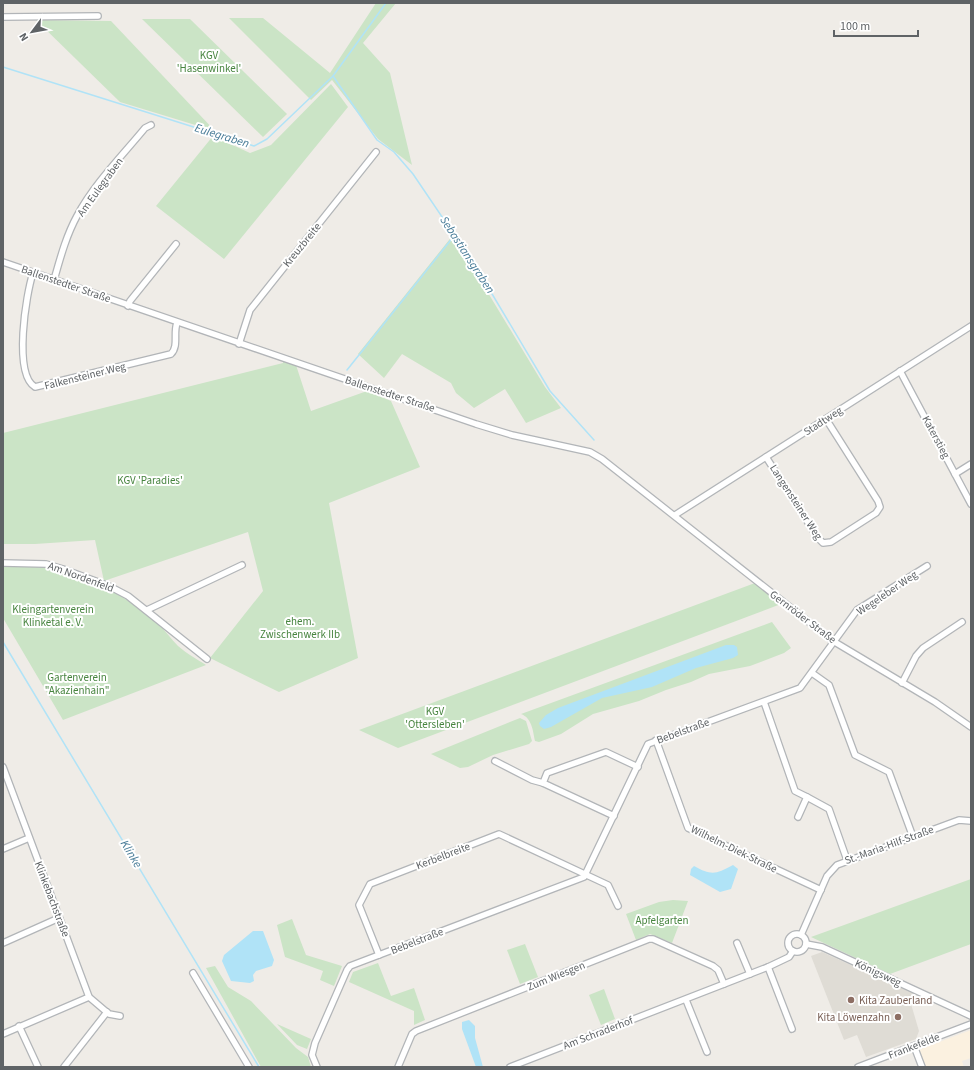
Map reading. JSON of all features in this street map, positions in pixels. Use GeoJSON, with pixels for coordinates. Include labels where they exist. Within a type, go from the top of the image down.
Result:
{"type":"FeatureCollection","features":[{"type":"Feature","properties":{"kind":"street"},"geometry":{"type":"LineString","coordinates":[[3,18],[98,16]]}},
{"type":"Feature","properties":{"kind":"street","name":"Am Eulegraben"},"geometry":{"type":"LineString","coordinates":[[54,280],[66,242],[77,216],[96,187],[145,128],[151,126]]}},
{"type":"Feature","properties":{"kind":"street","name":"Kreuzbreite"},"geometry":{"type":"LineString","coordinates":[[239,344],[250,310],[376,152]]}},
{"type":"Feature","properties":{"kind":"street"},"geometry":{"type":"LineString","coordinates":[[128,306],[130,301],[176,244]]}},
{"type":"Feature","properties":{"kind":"street","name":"Ballenstedter Straße"},"geometry":{"type":"LineString","coordinates":[[3,262],[177,323],[476,424],[512,435],[590,452],[602,459],[644,493]]}},
{"type":"Feature","properties":{"kind":"street","name":"Falkensteiner Weg"},"geometry":{"type":"LineString","coordinates":[[33,273],[25,310],[23,343],[27,380],[35,387],[171,354],[175,346],[174,329],[177,323]]}},
{"type":"Feature","properties":{"kind":"street","name":"Stadtweg"},"geometry":{"type":"LineString","coordinates":[[675,515],[971,326]]}},
{"type":"Feature","properties":{"kind":"street","name":"Katerstieg"},"geometry":{"type":"LineString","coordinates":[[900,371],[971,504]]}},
{"type":"Feature","properties":{"kind":"street","name":"Langensteiner Weg"},"geometry":{"type":"LineString","coordinates":[[766,457],[822,542],[831,542],[879,510],[879,502],[826,419]]}},
{"type":"Feature","properties":{"kind":"street"},"geometry":{"type":"LineString","coordinates":[[955,474],[971,464]]}},
{"type":"Feature","properties":{"kind":"street","name":"Gernröder Straße"},"geometry":{"type":"LineString","coordinates":[[644,493],[675,515],[834,641],[958,716],[971,727]]}},
{"type":"Feature","properties":{"kind":"street","name":"Am Nordenfeld"},"geometry":{"type":"LineString","coordinates":[[3,563],[33,563],[64,569],[109,586],[128,596],[147,610],[207,659]]}},
{"type":"Feature","properties":{"kind":"street"},"geometry":{"type":"LineString","coordinates":[[147,610],[242,565]]}},
{"type":"Feature","properties":{"kind":"street","name":"Wegeleber Weg"},"geometry":{"type":"LineString","coordinates":[[834,641],[857,610],[927,566]]}},
{"type":"Feature","properties":{"kind":"street"},"geometry":{"type":"LineString","coordinates":[[902,683],[916,656],[923,648],[962,622]]}},
{"type":"Feature","properties":{"kind":"street","name":"Bebelstraße"},"geometry":{"type":"LineString","coordinates":[[317,1067],[312,1055],[350,966],[580,879],[586,875],[648,744],[800,688],[834,641]]}},
{"type":"Feature","properties":{"kind":"street"},"geometry":{"type":"LineString","coordinates":[[812,673],[829,686],[855,756],[889,772],[913,836]]}},
{"type":"Feature","properties":{"kind":"street"},"geometry":{"type":"LineString","coordinates":[[764,702],[795,791],[829,809],[848,860]]}},
{"type":"Feature","properties":{"kind":"street","name":"Wilhelm-Diek-Straße"},"geometry":{"type":"LineString","coordinates":[[656,740],[688,828],[821,890]]}},
{"type":"Feature","properties":{"kind":"street"},"geometry":{"type":"LineString","coordinates":[[543,783],[547,773],[606,752],[638,767]]}},
{"type":"Feature","properties":{"kind":"street"},"geometry":{"type":"LineString","coordinates":[[495,760],[532,780],[543,783],[614,816]]}},
{"type":"Feature","properties":{"kind":"street","name":"Klinkebachstraße"},"geometry":{"type":"LineString","coordinates":[[3,767],[89,996],[107,1012],[120,1016]]}},
{"type":"Feature","properties":{"kind":"street"},"geometry":{"type":"LineString","coordinates":[[798,817],[807,797]]}},
{"type":"Feature","properties":{"kind":"street","name":"St.-Maria-Hilf-Straße"},"geometry":{"type":"LineString","coordinates":[[801,935],[821,890],[832,869],[837,864],[959,820],[971,821]]}},
{"type":"Feature","properties":{"kind":"street","name":"Kerbelbreite"},"geometry":{"type":"LineString","coordinates":[[379,955],[360,905],[367,887],[370,884],[441,856],[499,834],[586,875]]}},
{"type":"Feature","properties":{"kind":"street"},"geometry":{"type":"LineString","coordinates":[[3,849],[29,838]]}},
{"type":"Feature","properties":{"kind":"street"},"geometry":{"type":"LineString","coordinates":[[586,875],[608,885],[618,906]]}},
{"type":"Feature","properties":{"kind":"street"},"geometry":{"type":"LineString","coordinates":[[3,943],[59,918]]}},
{"type":"Feature","properties":{"kind":"street"},"geometry":{"type":"LineString","coordinates":[[793,951],[789,946],[790,939],[796,935],[801,935],[806,944]]}},
{"type":"Feature","properties":{"kind":"street","name":"Zum Wiesgen"},"geometry":{"type":"LineString","coordinates":[[398,1067],[412,1034],[416,1031],[649,939],[653,939],[713,966],[718,970],[724,984]]}},
{"type":"Feature","properties":{"kind":"street"},"geometry":{"type":"LineString","coordinates":[[737,943],[750,974]]}},
{"type":"Feature","properties":{"kind":"street","name":"Am Schraderhof"},"geometry":{"type":"LineString","coordinates":[[510,1067],[768,967],[789,957],[793,951],[803,950],[806,944]]}},
{"type":"Feature","properties":{"kind":"street","name":"Königsweg"},"geometry":{"type":"LineString","coordinates":[[806,944],[822,947],[971,1016]]}},
{"type":"Feature","properties":{"kind":"street"},"geometry":{"type":"LineString","coordinates":[[768,967],[792,1029]]}},
{"type":"Feature","properties":{"kind":"street"},"geometry":{"type":"LineString","coordinates":[[193,973],[249,1067]]}},
{"type":"Feature","properties":{"kind":"street"},"geometry":{"type":"LineString","coordinates":[[3,1034],[89,996]]}},
{"type":"Feature","properties":{"kind":"street"},"geometry":{"type":"LineString","coordinates":[[686,1000],[706,1052]]}},
{"type":"Feature","properties":{"kind":"street"},"geometry":{"type":"LineString","coordinates":[[64,1067],[107,1012]]}},
{"type":"Feature","properties":{"kind":"street","name":"Frankefelde"},"geometry":{"type":"LineString","coordinates":[[858,1067],[971,1024]]}},
{"type":"Feature","properties":{"kind":"street"},"geometry":{"type":"LineString","coordinates":[[19,1026],[38,1067]]}},
{"type":"Feature","properties":{"kind":"street"},"geometry":{"type":"LineString","coordinates":[[914,1046],[922,1067]]}},
{"type":"Feature","properties":{"kind":"shaded area","name":"Kita Zauberland"},"geometry":{"type":"Polygon","coordinates":[[[822,952],[913,993],[911,1004],[919,1031],[916,1039],[866,1057],[857,1035],[844,1040],[811,956],[822,952]]]}},
{"type":"Feature","properties":{"kind":"shaded area"},"geometry":{"type":"Polygon","coordinates":[[[971,1030],[971,1058],[962,1061],[964,1067],[924,1067],[918,1050],[971,1030]]]}},
{"type":"Feature","properties":{"kind":"green space"},"geometry":{"type":"Polygon","coordinates":[[[376,3],[396,3],[363,43],[390,73],[412,165],[378,139],[332,80],[311,100],[229,18],[263,18],[330,73],[376,3]]]}},
{"type":"Feature","properties":{"kind":"green space","name":"KGV 'Hasenwinkel'"},"geometry":{"type":"Polygon","coordinates":[[[142,19],[190,19],[287,114],[263,137],[142,19]]]}},
{"type":"Feature","properties":{"kind":"green space"},"geometry":{"type":"Polygon","coordinates":[[[36,20],[111,21],[215,131],[120,102],[36,20]]]}},
{"type":"Feature","properties":{"kind":"green space"},"geometry":{"type":"Polygon","coordinates":[[[331,84],[348,107],[224,259],[156,206],[213,136],[250,153],[271,145],[331,84]]]}},
{"type":"Feature","properties":{"kind":"green space"},"geometry":{"type":"Polygon","coordinates":[[[453,235],[545,387],[561,408],[526,423],[505,389],[474,408],[456,393],[451,383],[402,354],[384,378],[358,354],[453,235]]]}},
{"type":"Feature","properties":{"kind":"green space","name":"KGV 'Paradies'"},"geometry":{"type":"Polygon","coordinates":[[[283,361],[296,365],[311,411],[367,391],[391,401],[420,467],[329,503],[358,658],[279,692],[210,658],[263,591],[248,532],[104,581],[95,540],[35,544],[3,544],[3,433],[283,363],[283,361]]]}},
{"type":"Feature","properties":{"kind":"green space"},"geometry":{"type":"Polygon","coordinates":[[[24,565],[43,567],[79,576],[112,591],[143,611],[160,626],[178,646],[206,665],[63,720],[3,618],[3,566],[24,565]]]}},
{"type":"Feature","properties":{"kind":"green space","name":"KGV 'Ottersleben'"},"geometry":{"type":"Polygon","coordinates":[[[755,583],[781,604],[398,748],[359,730],[755,583]]]}},
{"type":"Feature","properties":{"kind":"green space"},"geometry":{"type":"Polygon","coordinates":[[[772,622],[791,648],[784,653],[750,666],[709,674],[639,701],[593,714],[561,734],[539,742],[535,741],[533,729],[528,718],[521,714],[772,622]]]}},
{"type":"Feature","properties":{"kind":"green space"},"geometry":{"type":"Polygon","coordinates":[[[520,718],[526,721],[532,741],[529,744],[493,755],[468,767],[460,768],[431,754],[520,718]]]}},
{"type":"Feature","properties":{"kind":"green space"},"geometry":{"type":"Polygon","coordinates":[[[971,879],[971,944],[890,974],[811,937],[971,879]]]}},
{"type":"Feature","properties":{"kind":"green space","name":"Apfelgarten"},"geometry":{"type":"Polygon","coordinates":[[[673,900],[688,901],[672,943],[650,934],[636,940],[626,914],[659,902],[673,900]]]}},
{"type":"Feature","properties":{"kind":"green space"},"geometry":{"type":"Polygon","coordinates":[[[292,919],[306,955],[342,966],[334,986],[320,980],[323,971],[285,957],[277,925],[292,919]]]}},
{"type":"Feature","properties":{"kind":"green space"},"geometry":{"type":"Polygon","coordinates":[[[525,944],[538,977],[520,984],[507,950],[525,944]]]}},
{"type":"Feature","properties":{"kind":"green space"},"geometry":{"type":"Polygon","coordinates":[[[378,963],[391,996],[414,988],[425,1020],[414,1025],[414,1011],[349,982],[353,972],[378,963]]]}},
{"type":"Feature","properties":{"kind":"green space"},"geometry":{"type":"Polygon","coordinates":[[[215,966],[228,987],[251,1001],[296,1048],[308,1057],[311,1067],[261,1067],[206,968],[215,966]]]}},
{"type":"Feature","properties":{"kind":"green space"},"geometry":{"type":"Polygon","coordinates":[[[604,989],[615,1019],[601,1025],[589,995],[604,989]]]}},
{"type":"Feature","properties":{"kind":"green space"},"geometry":{"type":"Polygon","coordinates":[[[277,1024],[311,1039],[307,1049],[297,1045],[277,1024]]]}},
{"type":"Feature","properties":{"kind":"water"},"geometry":{"type":"Polygon","coordinates":[[[726,645],[734,645],[737,647],[738,655],[733,658],[696,668],[652,687],[602,698],[551,727],[544,729],[540,726],[539,723],[546,715],[558,708],[726,645]]]}},
{"type":"Feature","properties":{"kind":"water"},"geometry":{"type":"Polygon","coordinates":[[[733,865],[738,869],[731,889],[720,892],[690,875],[691,869],[694,866],[714,873],[733,865]]]}},
{"type":"Feature","properties":{"kind":"water"},"geometry":{"type":"Polygon","coordinates":[[[253,931],[263,931],[274,960],[272,966],[256,971],[253,975],[254,981],[250,983],[231,981],[222,961],[224,955],[253,931]]]}},
{"type":"Feature","properties":{"kind":"water"},"geometry":{"type":"Polygon","coordinates":[[[469,1020],[475,1026],[475,1038],[483,1067],[476,1067],[462,1029],[462,1022],[469,1020]]]}},
{"type":"Feature","properties":{"kind":"waterway","name":"Eulegraben"},"geometry":{"type":"LineString","coordinates":[[3,67],[254,146],[267,139],[333,76],[386,3]]}},
{"type":"Feature","properties":{"kind":"waterway","name":"Sebastiansgraben"},"geometry":{"type":"LineString","coordinates":[[333,76],[377,140],[394,152],[413,174],[476,267],[550,391],[594,440]]}},
{"type":"Feature","properties":{"kind":"waterway"},"geometry":{"type":"LineString","coordinates":[[347,370],[454,236]]}},
{"type":"Feature","properties":{"kind":"waterway","name":"Klinke"},"geometry":{"type":"LineString","coordinates":[[3,642],[259,1067]]}},
{"type":"Feature","properties":{"kind":"place","name":"Kita Zauberland"},"geometry":{"type":"Point","coordinates":[851,1000]}},
{"type":"Feature","properties":{"kind":"place","name":"Kita Löwenzahn"},"geometry":{"type":"Point","coordinates":[898,1017]}},
{"type":"Feature","properties":{"kind":"park label","name":"Kleingartenverein Klinketal e. V."},"geometry":{"type":"Point","coordinates":[53,615]}},
{"type":"Feature","properties":{"kind":"park label","name":"ehem. Zwischenwerk IIb"},"geometry":{"type":"Point","coordinates":[300,627]}},
{"type":"Feature","properties":{"kind":"park label","name":"Gartenverein \"Akazienhain\""},"geometry":{"type":"Point","coordinates":[77,683]}}]}
